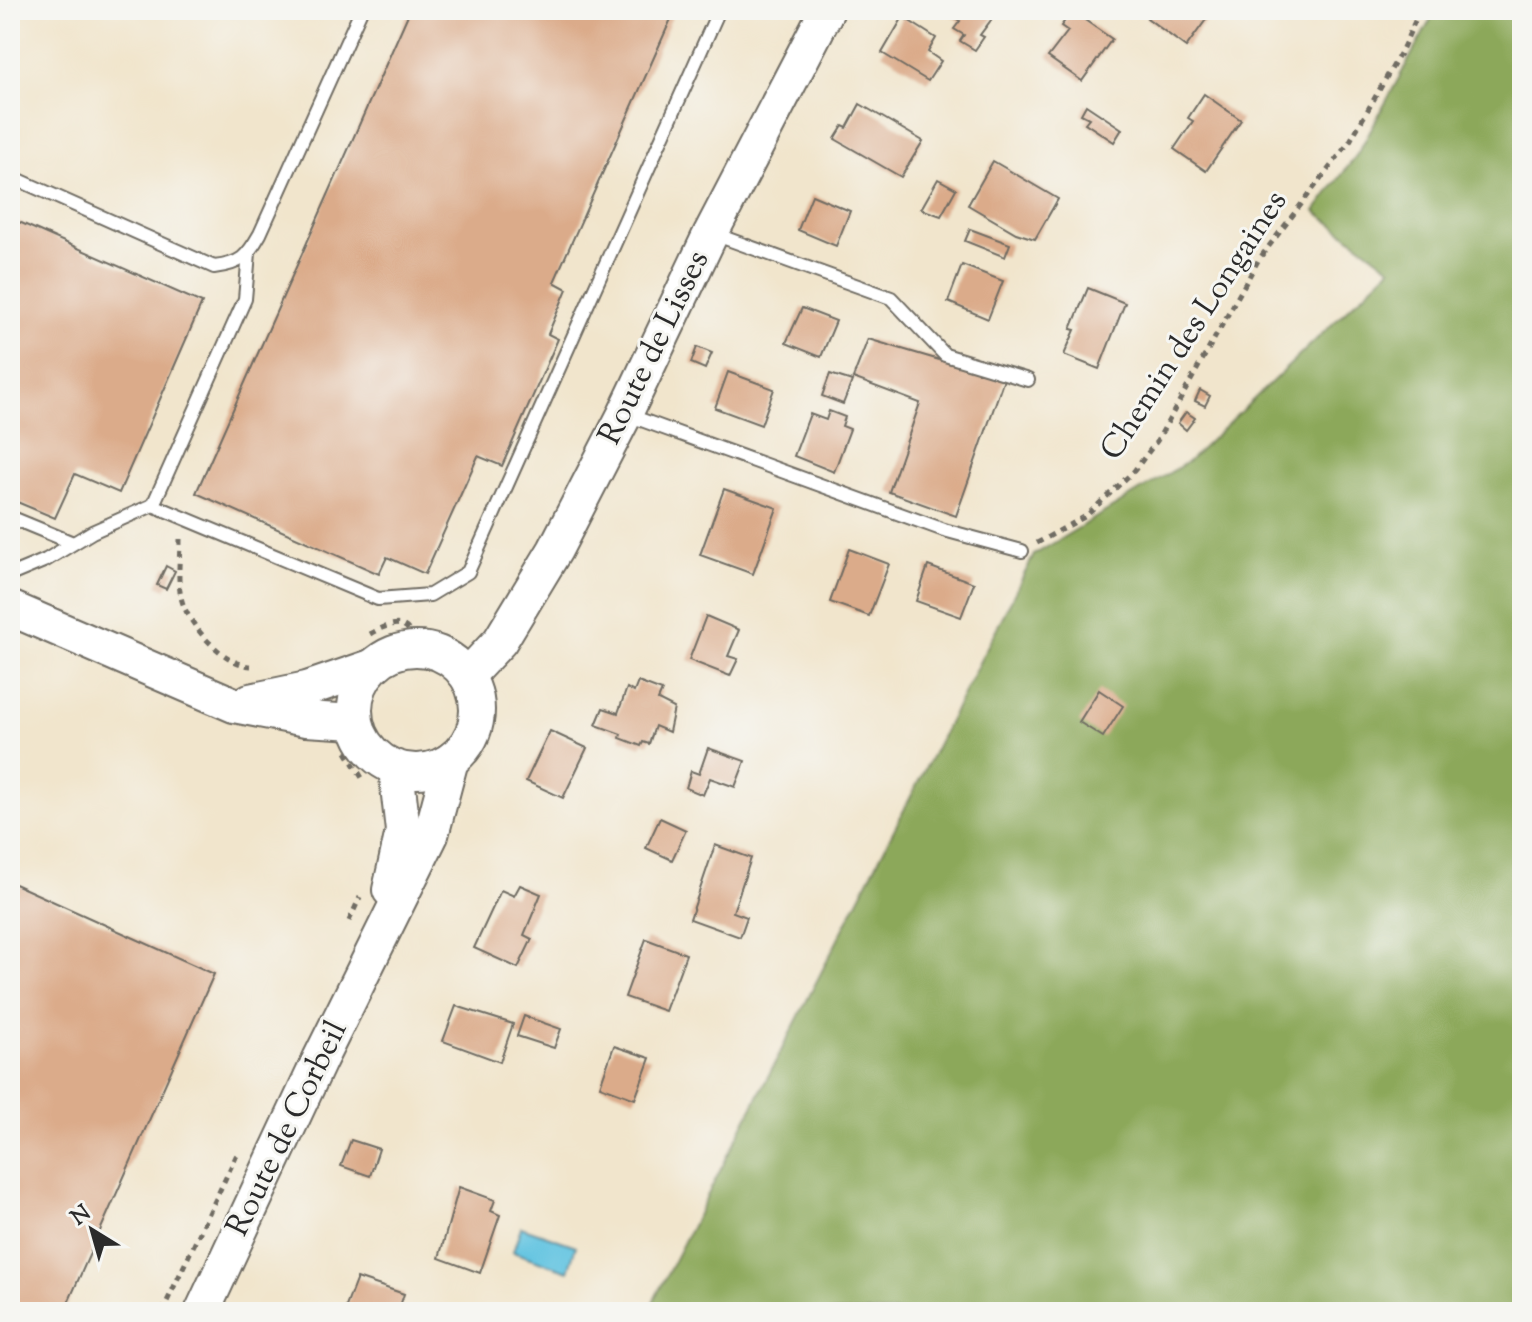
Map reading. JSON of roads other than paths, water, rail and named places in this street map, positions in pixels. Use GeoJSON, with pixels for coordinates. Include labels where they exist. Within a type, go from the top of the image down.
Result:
{"type":"FeatureCollection","features":[{"type":"Feature","properties":{"kind":"street","name":"Route de Lisses"},"geometry":{"type":"LineString","coordinates":[[467,676],[500,641],[555,550],[625,414],[711,233],[827,10]]}},
{"type":"Feature","properties":{"kind":"street"},"geometry":{"type":"LineString","coordinates":[[10,608],[234,705],[306,719],[355,722]]}},
{"type":"Feature","properties":{"kind":"street"},"geometry":{"type":"LineString","coordinates":[[234,705],[307,689],[371,667],[409,637],[452,661],[467,676],[475,693],[477,712],[473,730],[464,747],[451,760],[434,768],[415,771],[396,768],[377,758],[363,742],[355,722],[354,702],[360,683],[371,667]]}},
{"type":"Feature","properties":{"kind":"street","name":"Route de Corbeil"},"geometry":{"type":"LineString","coordinates":[[202,1312],[320,1059],[431,835],[451,760]]}},
{"type":"Feature","properties":{"kind":"street","name":"Route de Corbeil"},"geometry":{"type":"LineString","coordinates":[[377,948],[403,831],[396,768]]}},
{"type":"Feature","properties":{"kind":"lane"},"geometry":{"type":"LineString","coordinates":[[10,575],[32,567],[92,532],[153,505],[245,299],[249,253],[361,10]]}},
{"type":"Feature","properties":{"kind":"lane"},"geometry":{"type":"LineString","coordinates":[[153,505],[378,599],[430,595],[468,572],[719,10]]}},
{"type":"Feature","properties":{"kind":"lane"},"geometry":{"type":"LineString","coordinates":[[10,176],[214,267],[234,265],[249,253]]}},
{"type":"Feature","properties":{"kind":"lane"},"geometry":{"type":"LineString","coordinates":[[711,233],[891,298],[945,355],[1028,380]]}},
{"type":"Feature","properties":{"kind":"lane"},"geometry":{"type":"LineString","coordinates":[[625,414],[944,530],[1022,551]]}},
{"type":"Feature","properties":{"kind":"lane"},"geometry":{"type":"LineString","coordinates":[[10,517],[73,543]]}},
{"type":"Feature","properties":{"kind":"water"},"geometry":{"type":"Polygon","coordinates":[[[521,1227],[576,1246],[568,1271],[513,1252],[521,1227]]]}}]}
